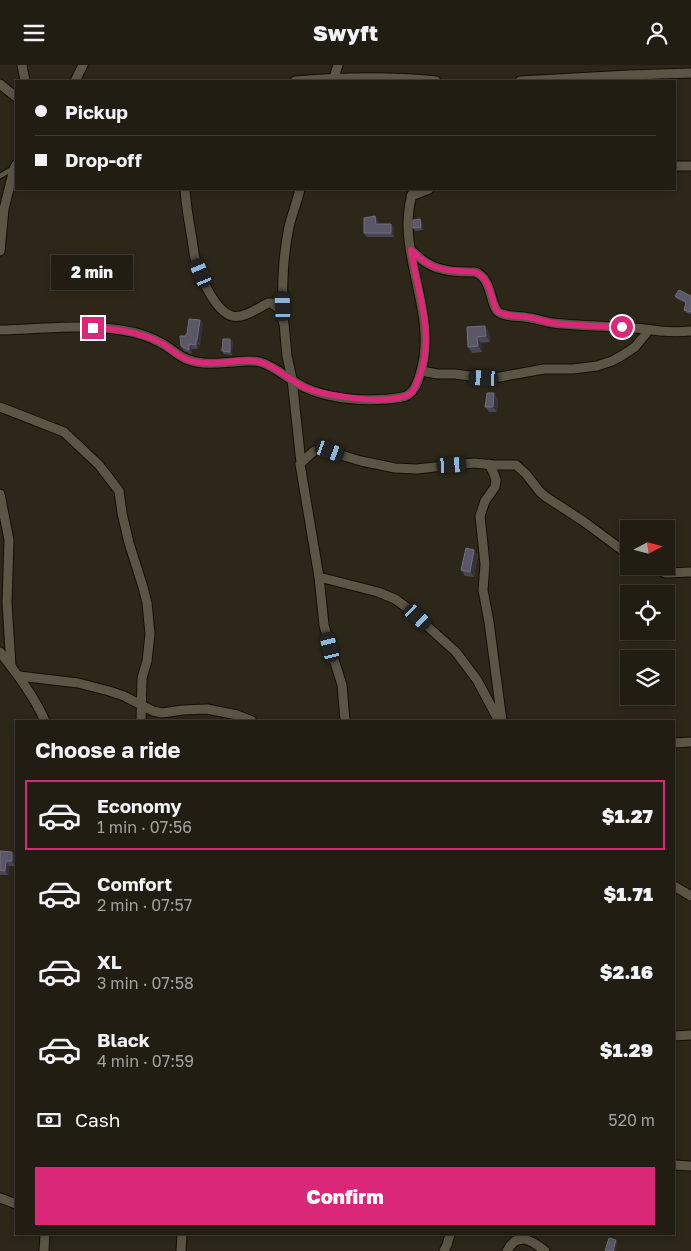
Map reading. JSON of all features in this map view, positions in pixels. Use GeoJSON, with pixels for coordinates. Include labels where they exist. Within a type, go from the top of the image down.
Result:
{"type":"FeatureCollection","features":[{"type":"Feature","properties":{"kind":"street"},"geometry":{"type":"LineString","coordinates":[[22,65],[25,80]]}},
{"type":"Feature","properties":{"kind":"street"},"geometry":{"type":"LineString","coordinates":[[76,80],[83,65]]}},
{"type":"Feature","properties":{"kind":"street"},"geometry":{"type":"LineString","coordinates":[[333,79],[338,65]]}},
{"type":"Feature","properties":{"kind":"street"},"geometry":{"type":"LineString","coordinates":[[552,80],[691,73]]}},
{"type":"Feature","properties":{"kind":"street"},"geometry":{"type":"LineString","coordinates":[[314,80],[396,78],[423,80]]}},
{"type":"Feature","properties":{"kind":"street"},"geometry":{"type":"LineString","coordinates":[[0,84],[15,96]]}},
{"type":"Feature","properties":{"kind":"street"},"geometry":{"type":"LineString","coordinates":[[676,166],[691,166]]}},
{"type":"Feature","properties":{"kind":"street"},"geometry":{"type":"LineString","coordinates":[[0,251],[4,209],[15,167]]}},
{"type":"Feature","properties":{"kind":"street"},"geometry":{"type":"LineString","coordinates":[[180,190],[186,202]]}},
{"type":"Feature","properties":{"kind":"street"},"geometry":{"type":"LineString","coordinates":[[185,190],[196,263],[214,300],[224,312],[232,316],[239,317],[268,303],[272,303],[280,310],[283,316]]}},
{"type":"Feature","properties":{"kind":"street"},"geometry":{"type":"LineString","coordinates":[[300,190],[289,228],[284,264],[283,316],[292,379],[300,464],[319,577],[324,625],[342,685],[345,720]]}},
{"type":"Feature","properties":{"kind":"street"},"geometry":{"type":"LineString","coordinates":[[0,330],[78,327],[122,330],[153,339],[188,360],[205,363],[258,361],[278,370],[306,387],[326,394],[363,399],[406,396],[413,391],[425,355],[426,332],[424,315],[408,229],[408,208],[412,193],[425,190]]}},
{"type":"Feature","properties":{"kind":"street"},"geometry":{"type":"LineString","coordinates":[[411,250],[434,267],[479,273],[490,290],[496,309],[500,313],[529,317],[551,323],[673,332],[691,331]]}},
{"type":"Feature","properties":{"kind":"street"},"geometry":{"type":"LineString","coordinates":[[421,371],[484,378],[544,369],[573,369],[597,366],[618,358],[635,347],[650,330]]}},
{"type":"Feature","properties":{"kind":"street"},"geometry":{"type":"LineString","coordinates":[[0,407],[64,432],[100,465],[119,491],[129,543],[147,603],[150,634],[142,678],[142,720]]}},
{"type":"Feature","properties":{"kind":"street"},"geometry":{"type":"LineString","coordinates":[[301,463],[314,451],[321,449],[395,468],[417,469],[459,464],[514,464],[546,497],[620,548]]}},
{"type":"Feature","properties":{"kind":"street"},"geometry":{"type":"LineString","coordinates":[[489,465],[496,480],[495,487],[485,501],[480,517],[484,564],[483,590],[489,622],[500,720]]}},
{"type":"Feature","properties":{"kind":"street"},"geometry":{"type":"LineString","coordinates":[[0,494],[9,540],[7,603],[11,666]]}},
{"type":"Feature","properties":{"kind":"street"},"geometry":{"type":"LineString","coordinates":[[675,573],[691,572]]}},
{"type":"Feature","properties":{"kind":"street"},"geometry":{"type":"LineString","coordinates":[[319,577],[378,592],[395,599],[406,607],[456,652],[477,680],[499,720]]}},
{"type":"Feature","properties":{"kind":"street"},"geometry":{"type":"LineString","coordinates":[[0,652],[19,676],[45,720]]}},
{"type":"Feature","properties":{"kind":"street"},"geometry":{"type":"LineString","coordinates":[[19,676],[78,683],[109,691],[124,696],[156,712],[207,709],[237,715],[250,720]]}},
{"type":"Feature","properties":{"kind":"street"},"geometry":{"type":"LineString","coordinates":[[143,720],[156,712]]}},
{"type":"Feature","properties":{"kind":"street"},"geometry":{"type":"LineString","coordinates":[[675,743],[691,742]]}},
{"type":"Feature","properties":{"kind":"street"},"geometry":{"type":"LineString","coordinates":[[675,887],[691,895]]}},
{"type":"Feature","properties":{"kind":"street"},"geometry":{"type":"LineString","coordinates":[[675,1036],[691,1035]]}},
{"type":"Feature","properties":{"kind":"street"},"geometry":{"type":"LineString","coordinates":[[675,1165],[691,1166]]}},
{"type":"Feature","properties":{"kind":"street"},"geometry":{"type":"LineString","coordinates":[[0,1198],[15,1196]]}},
{"type":"Feature","properties":{"kind":"street"},"geometry":{"type":"LineString","coordinates":[[0,1198],[15,1204]]}},
{"type":"Feature","properties":{"kind":"street"},"geometry":{"type":"LineString","coordinates":[[44,1235],[44,1251]]}},
{"type":"Feature","properties":{"kind":"street"},"geometry":{"type":"LineString","coordinates":[[180,1251],[182,1235]]}},
{"type":"Feature","properties":{"kind":"street"},"geometry":{"type":"LineString","coordinates":[[444,1251],[450,1235]]}},
{"type":"Feature","properties":{"kind":"street"},"geometry":{"type":"LineString","coordinates":[[507,1251],[512,1242],[523,1239],[530,1240],[545,1251]]}},
{"type":"Feature","properties":{"kind":"lane"},"geometry":{"type":"LineString","coordinates":[[0,176],[15,167]]}},
{"type":"Feature","properties":{"kind":"building"},"geometry":{"type":"Polygon","coordinates":[[[375,216],[376,224],[391,224],[391,233],[364,233],[364,218],[375,216]]]}},
{"type":"Feature","properties":{"kind":"building"},"geometry":{"type":"Polygon","coordinates":[[[420,219],[421,227],[413,228],[413,220],[420,219]]]}},
{"type":"Feature","properties":{"kind":"building"},"geometry":{"type":"Polygon","coordinates":[[[679,290],[691,296],[691,312],[684,310],[686,302],[675,296],[679,290]]]}},
{"type":"Feature","properties":{"kind":"building"},"geometry":{"type":"Polygon","coordinates":[[[189,319],[200,320],[196,345],[189,344],[189,350],[181,346],[180,336],[186,336],[189,319]]]}},
{"type":"Feature","properties":{"kind":"building"},"geometry":{"type":"Polygon","coordinates":[[[485,326],[486,336],[477,337],[478,346],[468,347],[467,327],[485,326]]]}},
{"type":"Feature","properties":{"kind":"building"},"geometry":{"type":"Polygon","coordinates":[[[223,339],[230,339],[230,352],[222,351],[223,339]]]}},
{"type":"Feature","properties":{"kind":"building"},"geometry":{"type":"Polygon","coordinates":[[[487,393],[494,393],[493,407],[485,407],[487,393]]]}},
{"type":"Feature","properties":{"kind":"building"},"geometry":{"type":"Polygon","coordinates":[[[466,548],[474,550],[470,572],[461,570],[466,548]]]}},
{"type":"Feature","properties":{"kind":"building"},"geometry":{"type":"Polygon","coordinates":[[[0,851],[12,852],[12,861],[6,861],[5,871],[0,870],[0,851]]]}},
{"type":"Feature","properties":{"kind":"building"},"geometry":{"type":"Polygon","coordinates":[[[609,1238],[616,1240],[613,1251],[605,1251],[609,1238]]]}},
{"type":"Feature","properties":{"kind":"route"},"geometry":{"type":"LineString","coordinates":[[93,328],[122,330],[153,339],[188,360],[205,363],[258,361],[278,370],[306,387],[326,394],[363,399],[398,398],[406,396],[413,391],[425,355],[426,332],[424,315],[411,250],[434,267],[479,273],[490,290],[496,309],[500,313],[529,317],[551,323],[622,327]]}}]}
